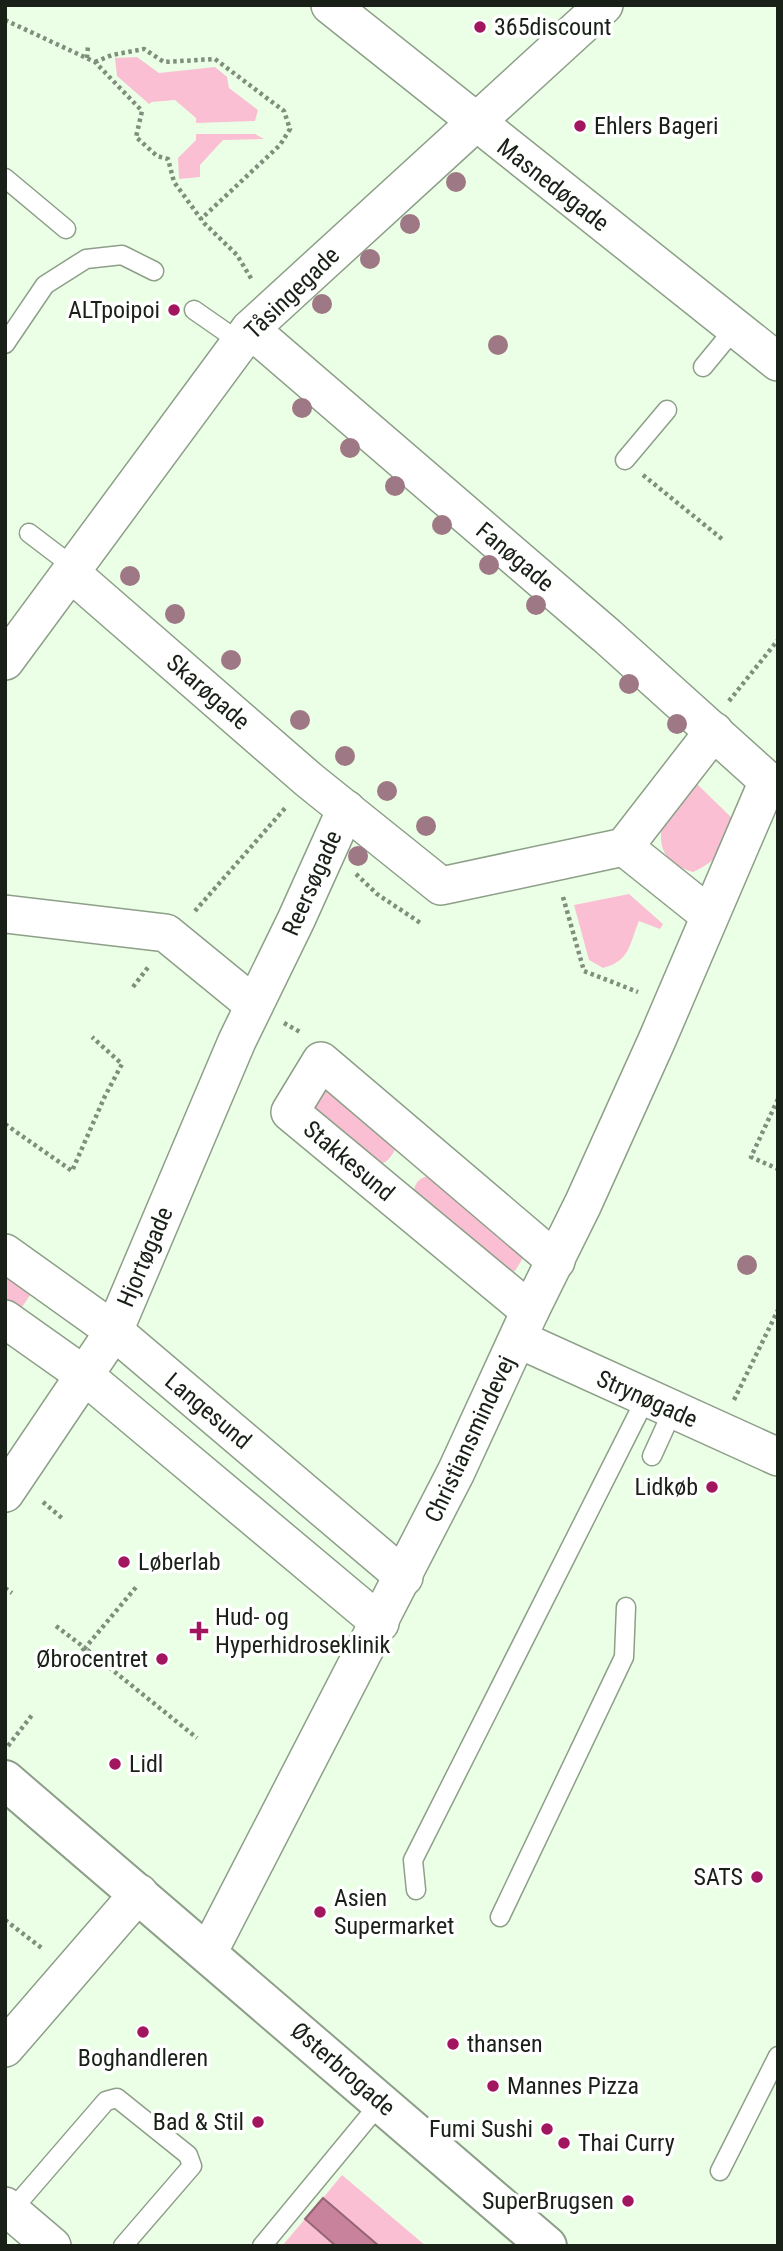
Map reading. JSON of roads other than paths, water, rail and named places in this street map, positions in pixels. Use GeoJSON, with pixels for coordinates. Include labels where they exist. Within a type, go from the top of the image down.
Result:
{"type":"FeatureCollection","features":[{"type":"Feature","properties":{"kind":"street","name":"Masnedøgade"},"geometry":{"type":"LineString","coordinates":[[330,5],[778,362]]}},
{"type":"Feature","properties":{"kind":"street","name":"Tåsingegade"},"geometry":{"type":"LineString","coordinates":[[5,661],[245,335],[604,5]]}},
{"type":"Feature","properties":{"kind":"street","name":"Fanøgade"},"geometry":{"type":"LineString","coordinates":[[245,335],[607,636],[773,783]]}},
{"type":"Feature","properties":{"kind":"street","name":"Skarøgade"},"geometry":{"type":"LineString","coordinates":[[73,570],[309,780],[346,809]]}},
{"type":"Feature","properties":{"kind":"street"},"geometry":{"type":"LineString","coordinates":[[709,915],[624,847],[711,728]]}},
{"type":"Feature","properties":{"kind":"street","name":"Christiansmindevej"},"geometry":{"type":"LineString","coordinates":[[208,1953],[456,1472],[594,1179],[709,915],[773,783]]}},
{"type":"Feature","properties":{"kind":"street","name":"Reersøgade"},"geometry":{"type":"LineString","coordinates":[[254,1005],[346,809],[441,886],[624,847]]}},
{"type":"Feature","properties":{"kind":"street"},"geometry":{"type":"LineString","coordinates":[[5,914],[166,933],[254,1005]]}},
{"type":"Feature","properties":{"kind":"street","name":"Hjortøgade"},"geometry":{"type":"LineString","coordinates":[[5,1493],[114,1331],[254,1005]]}},
{"type":"Feature","properties":{"kind":"street","name":"Stakkesund"},"geometry":{"type":"LineString","coordinates":[[524,1325],[290,1112],[321,1061],[556,1261]]}},
{"type":"Feature","properties":{"kind":"street","name":"Langesund"},"geometry":{"type":"LineString","coordinates":[[5,1253],[114,1331],[404,1577]]}},
{"type":"Feature","properties":{"kind":"street"},"geometry":{"type":"LineString","coordinates":[[5,1319],[84,1375],[380,1623]]}},
{"type":"Feature","properties":{"kind":"street","name":"Strynøgade"},"geometry":{"type":"LineString","coordinates":[[524,1325],[660,1404],[778,1457]]}},
{"type":"Feature","properties":{"kind":"street","name":"Østerbrogade"},"geometry":{"type":"LineString","coordinates":[[5,1780],[547,2246]]}},
{"type":"Feature","properties":{"kind":"street"},"geometry":{"type":"LineString","coordinates":[[5,2048],[139,1893]]}},
{"type":"Feature","properties":{"kind":"street"},"geometry":{"type":"LineString","coordinates":[[8,2208],[52,2246]]}},
{"type":"Feature","properties":{"kind":"lane"},"geometry":{"type":"LineString","coordinates":[[5,178],[66,229]]}},
{"type":"Feature","properties":{"kind":"lane"},"geometry":{"type":"LineString","coordinates":[[5,344],[45,285],[86,259],[122,255],[154,271]]}},
{"type":"Feature","properties":{"kind":"lane"},"geometry":{"type":"LineString","coordinates":[[194,310],[245,335]]}},
{"type":"Feature","properties":{"kind":"lane"},"geometry":{"type":"LineString","coordinates":[[703,367],[735,328]]}},
{"type":"Feature","properties":{"kind":"lane"},"geometry":{"type":"LineString","coordinates":[[625,460],[667,410]]}},
{"type":"Feature","properties":{"kind":"lane"},"geometry":{"type":"LineString","coordinates":[[29,533],[73,570]]}},
{"type":"Feature","properties":{"kind":"lane"},"geometry":{"type":"LineString","coordinates":[[652,1456],[660,1404]]}},
{"type":"Feature","properties":{"kind":"lane"},"geometry":{"type":"LineString","coordinates":[[416,1890],[413,1860],[660,1404]]}},
{"type":"Feature","properties":{"kind":"lane"},"geometry":{"type":"LineString","coordinates":[[500,1917],[624,1657],[626,1607]]}},
{"type":"Feature","properties":{"kind":"lane"},"geometry":{"type":"LineString","coordinates":[[720,2171],[778,2056]]}},
{"type":"Feature","properties":{"kind":"lane"},"geometry":{"type":"LineString","coordinates":[[8,2208],[106,2101],[117,2098],[188,2155],[192,2166],[122,2246]]}},
{"type":"Feature","properties":{"kind":"lane"},"geometry":{"type":"LineString","coordinates":[[262,2246],[381,2102]]}},
{"type":"Feature","properties":{"kind":"place","name":"365discount"},"geometry":{"type":"Point","coordinates":[480,27]}},
{"type":"Feature","properties":{"kind":"place","name":"Ehlers Bageri"},"geometry":{"type":"Point","coordinates":[580,126]}},
{"type":"Feature","properties":{"kind":"place","name":"ALTpoipoi"},"geometry":{"type":"Point","coordinates":[174,310]}},
{"type":"Feature","properties":{"kind":"place","name":"Lidkøb"},"geometry":{"type":"Point","coordinates":[712,1487]}},
{"type":"Feature","properties":{"kind":"place","name":"Løberlab"},"geometry":{"type":"Point","coordinates":[124,1562]}},
{"type":"Feature","properties":{"kind":"place","name":"Hud- og Hyperhidroseklinik"},"geometry":{"type":"Point","coordinates":[199,1631]}},
{"type":"Feature","properties":{"kind":"place","name":"Øbrocentret"},"geometry":{"type":"Point","coordinates":[162,1659]}},
{"type":"Feature","properties":{"kind":"place","name":"Lidl"},"geometry":{"type":"Point","coordinates":[115,1764]}},
{"type":"Feature","properties":{"kind":"place","name":"SATS"},"geometry":{"type":"Point","coordinates":[757,1877]}},
{"type":"Feature","properties":{"kind":"place","name":"Asien Supermarket"},"geometry":{"type":"Point","coordinates":[320,1912]}},
{"type":"Feature","properties":{"kind":"place","name":"Boghandleren"},"geometry":{"type":"Point","coordinates":[143,2032]}},
{"type":"Feature","properties":{"kind":"place","name":"thansen"},"geometry":{"type":"Point","coordinates":[453,2044]}},
{"type":"Feature","properties":{"kind":"place","name":"Mannes Pizza"},"geometry":{"type":"Point","coordinates":[493,2086]}},
{"type":"Feature","properties":{"kind":"place","name":"Bad & Stil"},"geometry":{"type":"Point","coordinates":[258,2122]}},
{"type":"Feature","properties":{"kind":"place","name":"Fumi Sushi"},"geometry":{"type":"Point","coordinates":[547,2129]}},
{"type":"Feature","properties":{"kind":"place","name":"Thai Curry"},"geometry":{"type":"Point","coordinates":[564,2143]}},
{"type":"Feature","properties":{"kind":"place","name":"SuperBrugsen"},"geometry":{"type":"Point","coordinates":[628,2201]}}]}
